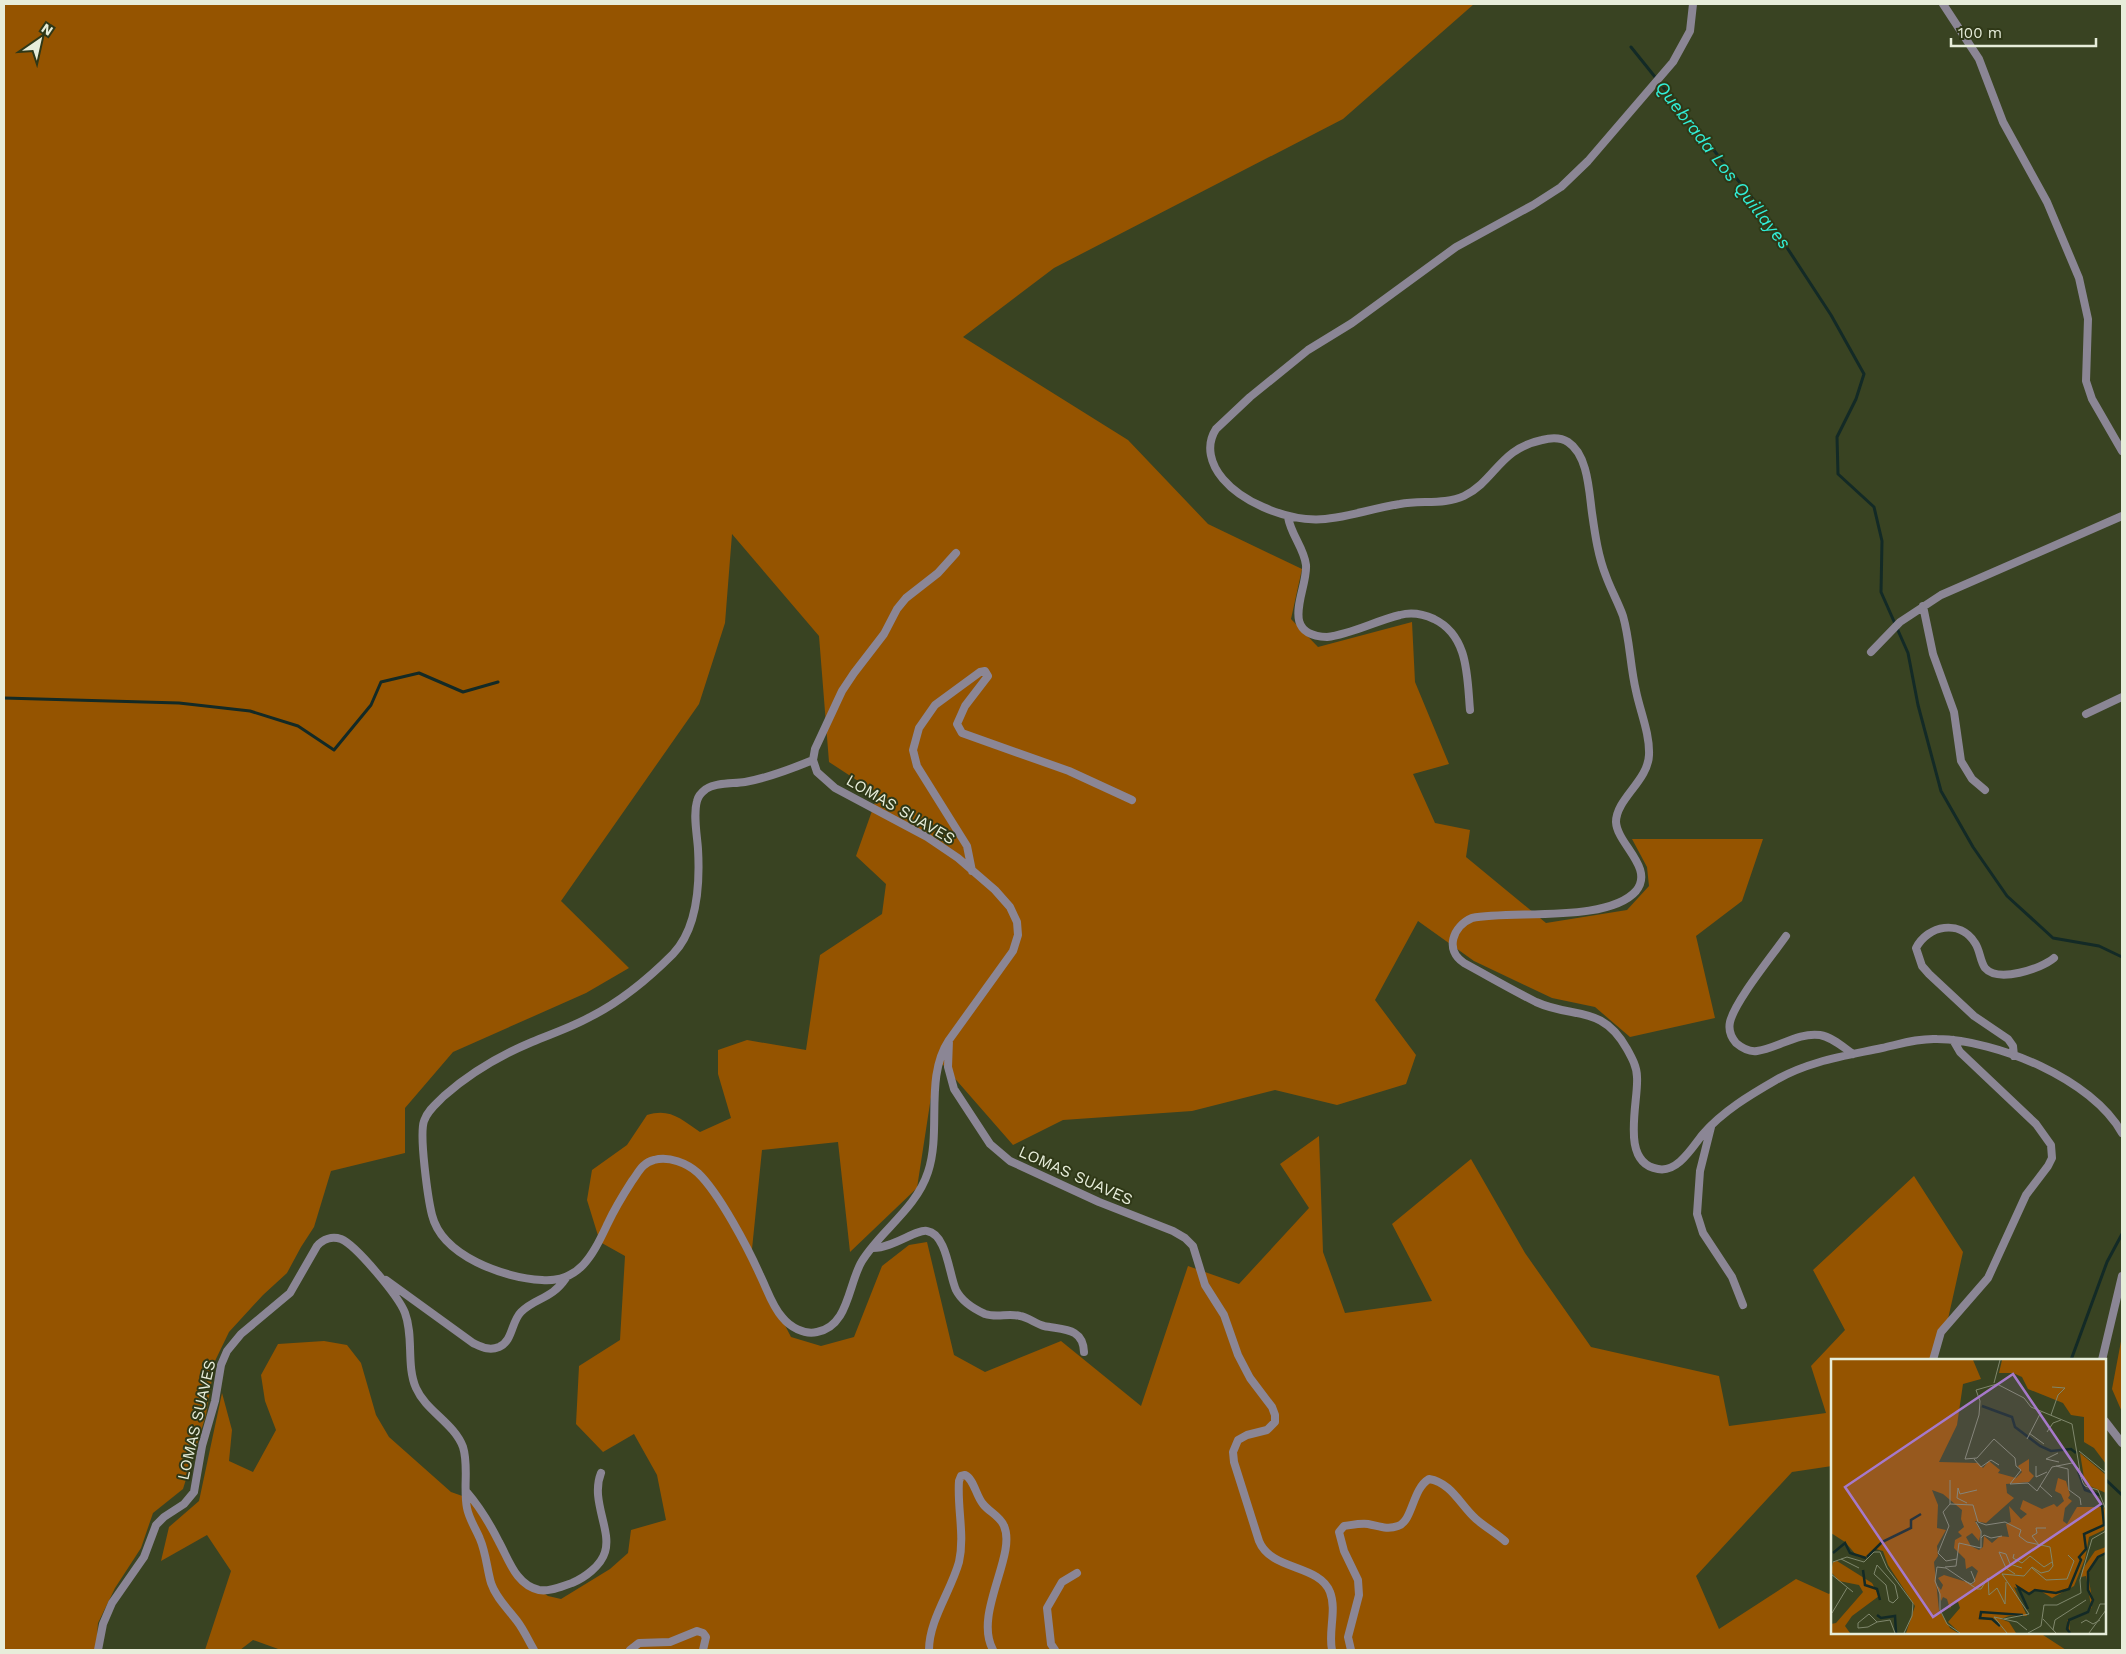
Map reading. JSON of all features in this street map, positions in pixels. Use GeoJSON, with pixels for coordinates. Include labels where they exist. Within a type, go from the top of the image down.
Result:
{"type":"FeatureCollection","features":[{"type":"Feature","properties":{"kind":"street"},"geometry":{"type":"LineString","coordinates":[[1693,4],[1690,31],[1673,62],[1588,161],[1561,187],[1533,205],[1486,229],[1442,257],[1352,323],[1299,356],[1218,426],[1211,438],[1210,450],[1214,464],[1224,481],[1252,503],[1288,517],[1307,521],[1326,520],[1398,504],[1458,499],[1473,491],[1510,453],[1526,444],[1544,439],[1559,439],[1569,443],[1576,450],[1586,476],[1601,561],[1625,624],[1636,690],[1649,746],[1649,760],[1645,773],[1620,809],[1616,822],[1618,831],[1639,868],[1640,884],[1635,892],[1623,900],[1596,909],[1472,918],[1456,930],[1453,940],[1454,950],[1461,960],[1537,1002],[1586,1013],[1601,1021],[1614,1032],[1626,1046],[1635,1066],[1637,1080],[1634,1138],[1638,1151],[1649,1165],[1662,1170],[1674,1165],[1685,1157],[1712,1125],[1741,1102],[1777,1080],[1816,1062],[1921,1040],[1953,1040],[1982,1046],[2014,1056],[2052,1072],[2084,1092],[2106,1111],[2122,1134]]}},
{"type":"Feature","properties":{"kind":"street"},"geometry":{"type":"LineString","coordinates":[[1942,4],[1979,59],[2003,122],[2047,202],[2078,278],[2088,318],[2086,381],[2092,399],[2122,451]]}},
{"type":"Feature","properties":{"kind":"street"},"geometry":{"type":"LineString","coordinates":[[1870,652],[1900,622],[1923,606],[1963,584],[2122,516]]}},
{"type":"Feature","properties":{"kind":"street"},"geometry":{"type":"LineString","coordinates":[[1288,517],[1290,528],[1306,566],[1297,612],[1303,627],[1314,635],[1327,637],[1405,614],[1419,614],[1432,618],[1450,632],[1462,651],[1467,669],[1470,710]]}},
{"type":"Feature","properties":{"kind":"street"},"geometry":{"type":"LineString","coordinates":[[566,1278],[539,1280],[508,1274],[465,1256],[444,1240],[435,1226],[431,1209],[422,1137],[424,1120],[447,1094],[472,1075],[527,1044],[604,1010],[668,959],[680,946],[688,931],[696,904],[698,860],[696,804],[702,792],[713,786],[746,782],[813,760],[815,749],[842,691],[884,634],[897,608],[906,598],[938,573],[956,552]]}},
{"type":"Feature","properties":{"kind":"street"},"geometry":{"type":"LineString","coordinates":[[1923,606],[1933,654],[1954,712],[1961,761],[1972,779],[1985,790]]}},
{"type":"Feature","properties":{"kind":"street"},"geometry":{"type":"LineString","coordinates":[[972,871],[967,846],[917,766],[913,750],[919,728],[935,704],[980,672],[985,671],[988,676],[965,706],[957,720],[962,733],[1061,768],[1132,800]]}},
{"type":"Feature","properties":{"kind":"street"},"geometry":{"type":"LineString","coordinates":[[2086,714],[2122,696]]}},
{"type":"Feature","properties":{"kind":"street","name":"LOMAS SUAVES"},"geometry":{"type":"LineString","coordinates":[[813,760],[817,772],[835,788],[927,837],[996,890],[1010,907],[1017,922],[1018,935],[1015,946],[949,1040],[948,1067],[954,1089],[985,1137],[1001,1155],[1099,1202],[1173,1231],[1185,1238],[1193,1246],[1205,1285],[1224,1315],[1238,1355],[1250,1378],[1272,1406],[1275,1414],[1271,1428],[1242,1438],[1236,1443],[1233,1452],[1234,1462],[1259,1541],[1272,1558],[1313,1576],[1326,1585],[1332,1601],[1332,1650]]}},
{"type":"Feature","properties":{"kind":"street"},"geometry":{"type":"LineString","coordinates":[[2014,1056],[2013,1046],[2008,1039],[1974,1016],[1929,974],[1922,966],[1916,948],[1920,940],[1934,930],[1948,926],[1970,936],[1976,944],[1985,968],[1992,973],[2006,974],[2029,971],[2047,964],[2054,958]]}},
{"type":"Feature","properties":{"kind":"street"},"geometry":{"type":"LineString","coordinates":[[1786,936],[1738,1004],[1730,1023],[1729,1034],[1737,1044],[1746,1050],[1756,1051],[1811,1034],[1822,1035],[1835,1041],[1853,1054]]}},
{"type":"Feature","properties":{"kind":"street"},"geometry":{"type":"LineString","coordinates":[[380,1277],[399,1288],[465,1337],[488,1349],[504,1344],[521,1312],[551,1295],[566,1278],[589,1260],[636,1174],[645,1164],[656,1159],[684,1164],[705,1180],[740,1236],[780,1315],[788,1324],[799,1330],[811,1333],[821,1331],[839,1317],[848,1300],[858,1269],[908,1206],[928,1174],[938,1064],[949,1040]]}},
{"type":"Feature","properties":{"kind":"street"},"geometry":{"type":"LineString","coordinates":[[1933,1359],[1941,1332],[1988,1278],[2026,1195],[2048,1166],[2052,1154],[2051,1145],[2036,1124],[1960,1052],[1953,1040]]}},
{"type":"Feature","properties":{"kind":"street"},"geometry":{"type":"LineString","coordinates":[[1712,1125],[1700,1171],[1697,1214],[1703,1233],[1732,1277],[1743,1305]]}},
{"type":"Feature","properties":{"kind":"street"},"geometry":{"type":"LineString","coordinates":[[873,1248],[888,1247],[923,1231],[931,1232],[938,1238],[944,1248],[956,1290],[969,1305],[995,1316],[1018,1315],[1045,1326],[1067,1328],[1080,1338],[1084,1352]]}},
{"type":"Feature","properties":{"kind":"street","name":"LOMAS SUAVES"},"geometry":{"type":"LineString","coordinates":[[98,1650],[103,1624],[112,1603],[144,1557],[156,1525],[164,1517],[184,1504],[194,1492],[202,1446],[215,1401],[221,1365],[227,1352],[241,1334],[290,1293],[318,1246],[323,1241],[331,1238],[345,1241],[380,1277]]}},
{"type":"Feature","properties":{"kind":"street"},"geometry":{"type":"LineString","coordinates":[[2102,1359],[2122,1276]]}},
{"type":"Feature","properties":{"kind":"street"},"geometry":{"type":"LineString","coordinates":[[380,1277],[396,1295],[405,1313],[412,1346],[413,1375],[418,1392],[461,1442],[465,1455],[469,1515],[482,1545],[494,1589],[520,1625],[534,1650]]}},
{"type":"Feature","properties":{"kind":"street"},"geometry":{"type":"LineString","coordinates":[[2116,1300],[2122,1289]]}},
{"type":"Feature","properties":{"kind":"street"},"geometry":{"type":"LineString","coordinates":[[2106,1422],[2122,1443]]}},
{"type":"Feature","properties":{"kind":"street"},"geometry":{"type":"LineString","coordinates":[[466,1491],[484,1516],[511,1568],[520,1579],[539,1590],[550,1590],[578,1580],[593,1570],[605,1553],[606,1540],[597,1490],[601,1474]]}},
{"type":"Feature","properties":{"kind":"street"},"geometry":{"type":"LineString","coordinates":[[929,1650],[932,1631],[955,1574],[960,1553],[962,1533],[958,1481],[961,1476],[965,1475],[970,1478],[984,1505],[1001,1520],[1006,1530],[1003,1556],[987,1627],[993,1650]]}},
{"type":"Feature","properties":{"kind":"street"},"geometry":{"type":"LineString","coordinates":[[1351,1650],[1348,1637],[1359,1595],[1358,1580],[1344,1551],[1339,1532],[1344,1526],[1366,1524],[1386,1529],[1400,1526],[1407,1518],[1422,1483],[1429,1479],[1441,1482],[1448,1487],[1476,1519],[1505,1540]]}},
{"type":"Feature","properties":{"kind":"street"},"geometry":{"type":"LineString","coordinates":[[1055,1650],[1051,1644],[1047,1608],[1062,1582],[1077,1572]]}},
{"type":"Feature","properties":{"kind":"street"},"geometry":{"type":"LineString","coordinates":[[630,1650],[639,1643],[670,1642],[697,1631],[703,1633],[706,1637],[703,1650]]}},
{"type":"Feature","properties":{"kind":"shaded area"},"geometry":{"type":"Polygon","coordinates":[[[4,4],[1474,4],[1343,119],[1054,268],[963,337],[1128,440],[1208,524],[1302,569],[1291,619],[1318,647],[1412,622],[1415,682],[1449,764],[1413,774],[1435,823],[1470,830],[1466,857],[1546,923],[1627,910],[1649,886],[1647,867],[1632,839],[1763,839],[1742,901],[1696,936],[1715,1018],[1630,1037],[1595,1007],[1552,998],[1474,961],[1418,921],[1375,1000],[1416,1055],[1406,1084],[1337,1105],[1275,1090],[1192,1111],[1063,1120],[1013,1145],[937,1058],[917,1188],[850,1252],[838,1142],[762,1150],[751,1259],[791,1337],[821,1346],[854,1337],[882,1266],[909,1245],[927,1242],[954,1355],[985,1372],[1061,1341],[1141,1406],[1188,1266],[1239,1284],[1309,1208],[1280,1164],[1319,1136],[1323,1252],[1345,1313],[1432,1301],[1392,1224],[1471,1159],[1525,1253],[1591,1347],[1719,1376],[1729,1426],[1826,1413],[1811,1366],[1845,1330],[1813,1270],[1914,1176],[1963,1252],[1946,1328],[1933,1359],[1831,1359],[1831,1466],[1792,1472],[1696,1576],[1719,1629],[1796,1579],[1829,1594],[1831,1592],[1831,1634],[2042,1634],[2066,1650],[281,1650],[253,1640],[240,1650],[205,1650],[231,1571],[207,1535],[161,1561],[169,1527],[199,1501],[222,1393],[232,1430],[229,1461],[253,1472],[276,1430],[265,1401],[261,1375],[278,1344],[324,1341],[347,1345],[361,1363],[376,1415],[389,1437],[451,1492],[471,1499],[521,1577],[548,1596],[561,1599],[610,1569],[628,1553],[631,1530],[666,1520],[657,1475],[634,1434],[603,1452],[576,1424],[579,1366],[620,1340],[625,1256],[600,1242],[587,1200],[592,1170],[627,1145],[647,1115],[655,1113],[669,1114],[681,1119],[700,1132],[731,1118],[718,1074],[718,1050],[747,1040],[806,1050],[820,955],[882,914],[886,884],[856,856],[878,794],[829,762],[819,636],[732,534],[725,623],[699,704],[561,901],[629,968],[586,993],[453,1052],[405,1108],[405,1153],[331,1171],[314,1227],[287,1273],[263,1295],[229,1332],[215,1361],[206,1415],[183,1489],[153,1513],[141,1548],[115,1588],[98,1623],[96,1650],[4,1650],[4,4]]]}},
{"type":"Feature","properties":{"kind":"shaded area"},"geometry":{"type":"Polygon","coordinates":[[[2122,1336],[2122,1412],[2112,1389],[2122,1336]]]}},
{"type":"Feature","properties":{"kind":"waterway","name":"Quebrada Los Quillayes"},"geometry":{"type":"LineString","coordinates":[[1631,47],[1765,214],[1831,315],[1864,374],[1856,399],[1837,437],[1838,474],[1874,507],[1882,541],[1881,592],[1908,653],[1918,705],[1941,791],[1973,847],[2007,896],[2053,938],[2099,946],[2122,957]]}},
{"type":"Feature","properties":{"kind":"waterway"},"geometry":{"type":"LineString","coordinates":[[4,698],[179,703],[250,711],[298,726],[334,750],[371,705],[381,682],[419,673],[463,692],[498,682]]}},
{"type":"Feature","properties":{"kind":"waterway","name":"Quebrada Los Quillayes"},"geometry":{"type":"LineString","coordinates":[[2071,1359],[2107,1262],[2122,1234]]}},
{"type":"Feature","properties":{"kind":"waterway","name":"Quebrada Los Quillayes"},"geometry":{"type":"LineString","coordinates":[[2106,1480],[2122,1495]]}}]}
